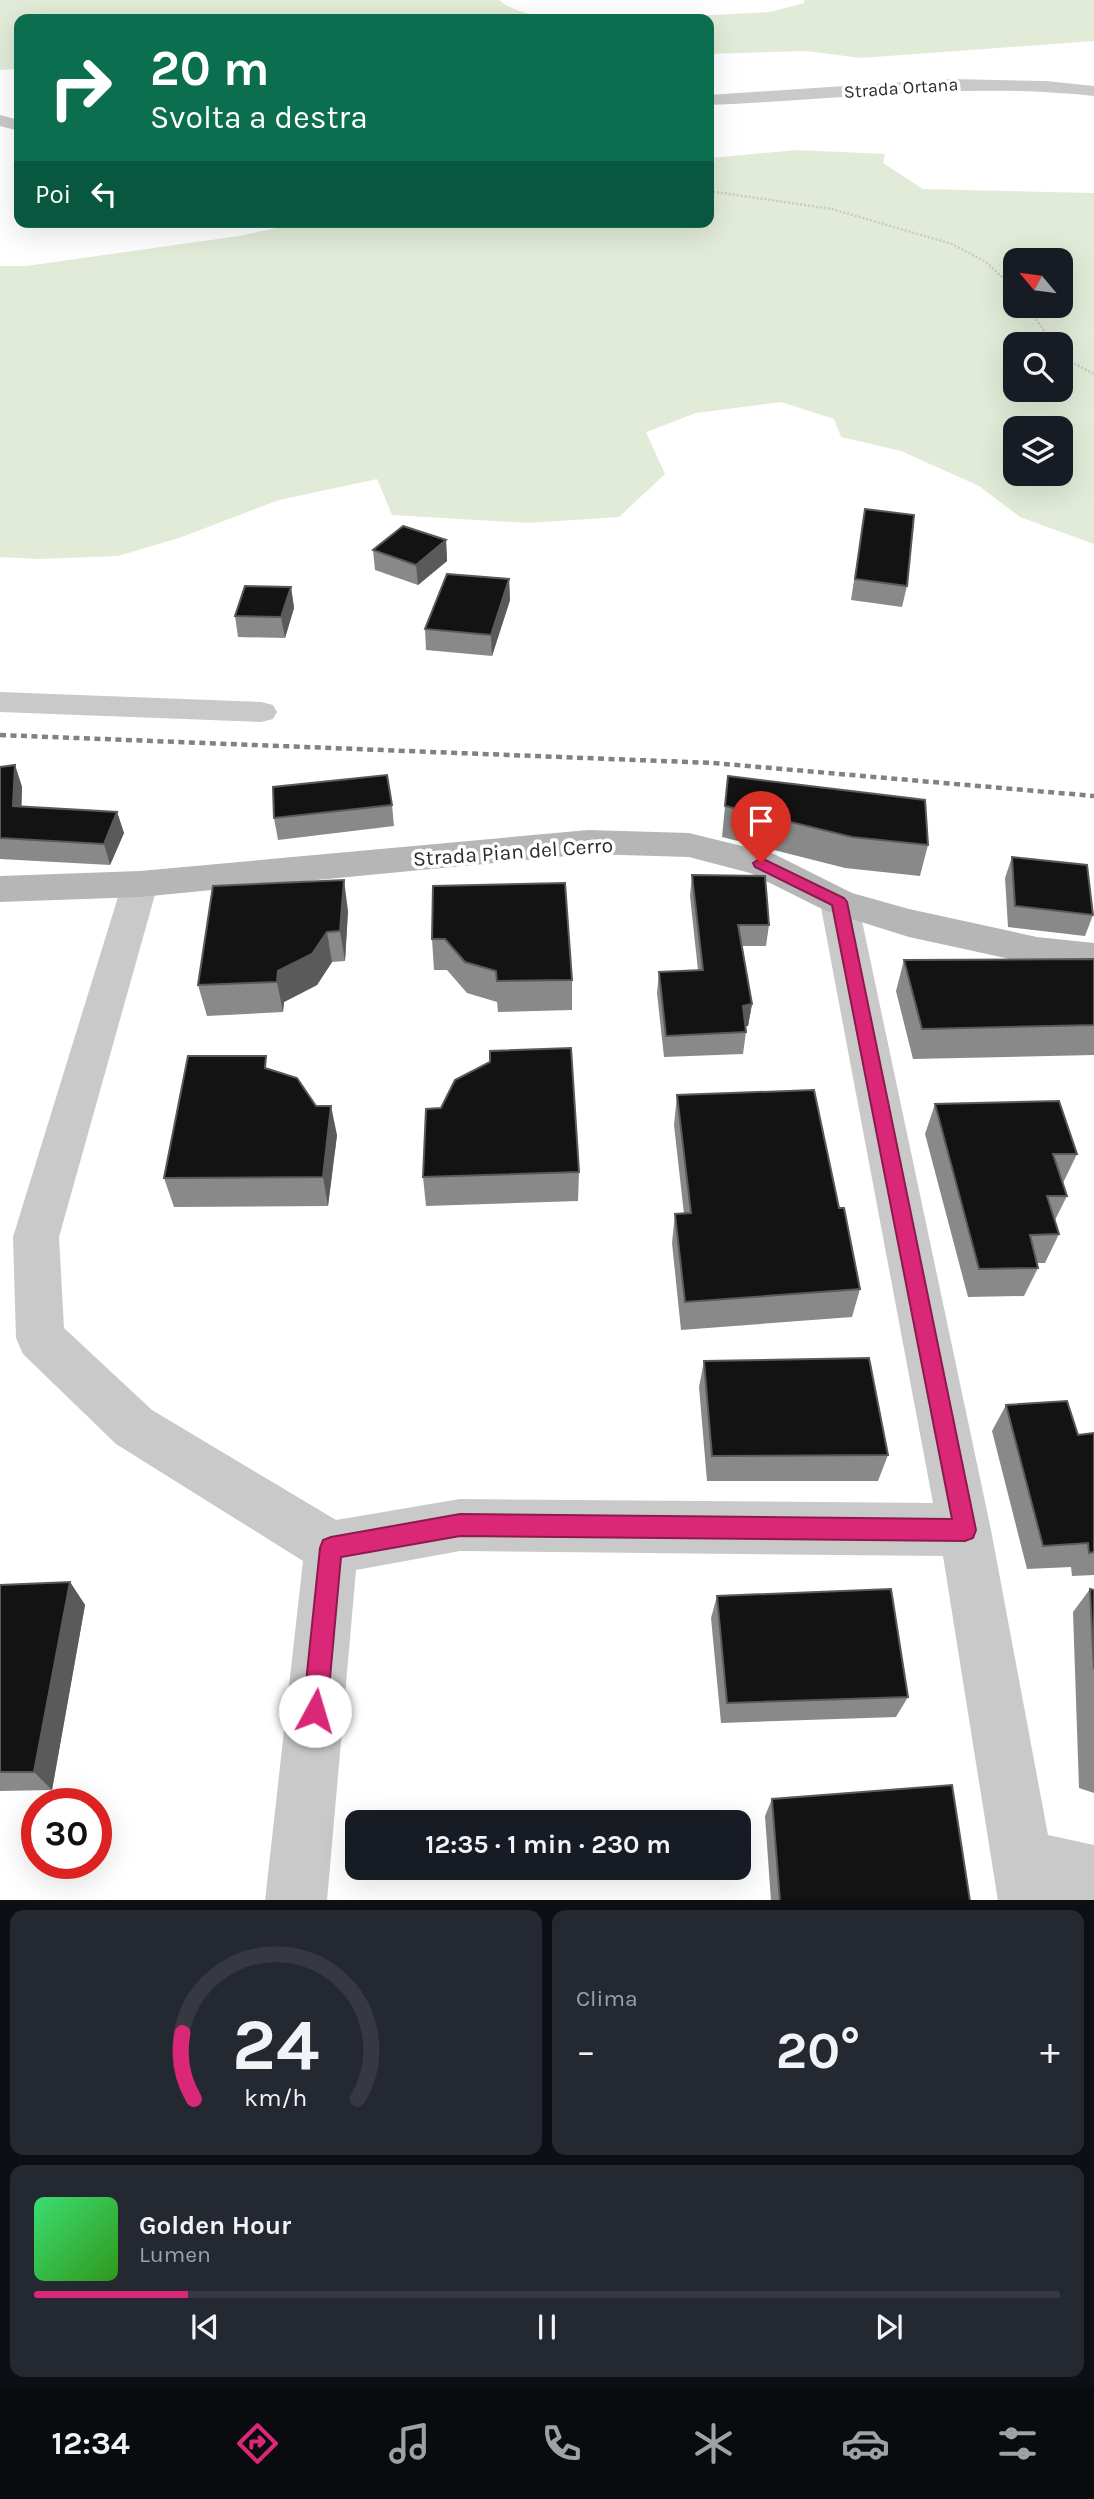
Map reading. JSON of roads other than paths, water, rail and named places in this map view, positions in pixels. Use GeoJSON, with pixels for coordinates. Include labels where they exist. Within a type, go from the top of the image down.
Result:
{"type":"FeatureCollection","features":[{"type":"Feature","properties":{"kind":"street","name":"Strada Ortana"},"geometry":{"type":"LineString","coordinates":[[714,100],[964,83],[1057,85],[1094,91]]}},
{"type":"Feature","properties":{"kind":"street"},"geometry":{"type":"LineString","coordinates":[[0,702],[261,712]]}},
{"type":"Feature","properties":{"kind":"street","name":"Strada Pian del Cerro"},"geometry":{"type":"LineString","coordinates":[[0,889],[140,884],[588,842],[689,845],[761,863],[839,902],[922,926],[1037,951],[1094,957]]}},
{"type":"Feature","properties":{"kind":"street"},"geometry":{"type":"LineString","coordinates":[[140,884],[36,1237],[40,1338],[134,1427],[331,1548],[460,1525],[965,1530]]}},
{"type":"Feature","properties":{"kind":"street"},"geometry":{"type":"LineString","coordinates":[[839,902],[965,1530],[1026,1880],[1094,1876]]}},
{"type":"Feature","properties":{"kind":"street"},"geometry":{"type":"LineString","coordinates":[[296,1900],[331,1548]]}},
{"type":"Feature","properties":{"kind":"railway"},"geometry":{"type":"LineString","coordinates":[[0,735],[713,763],[1094,796]]}}]}
